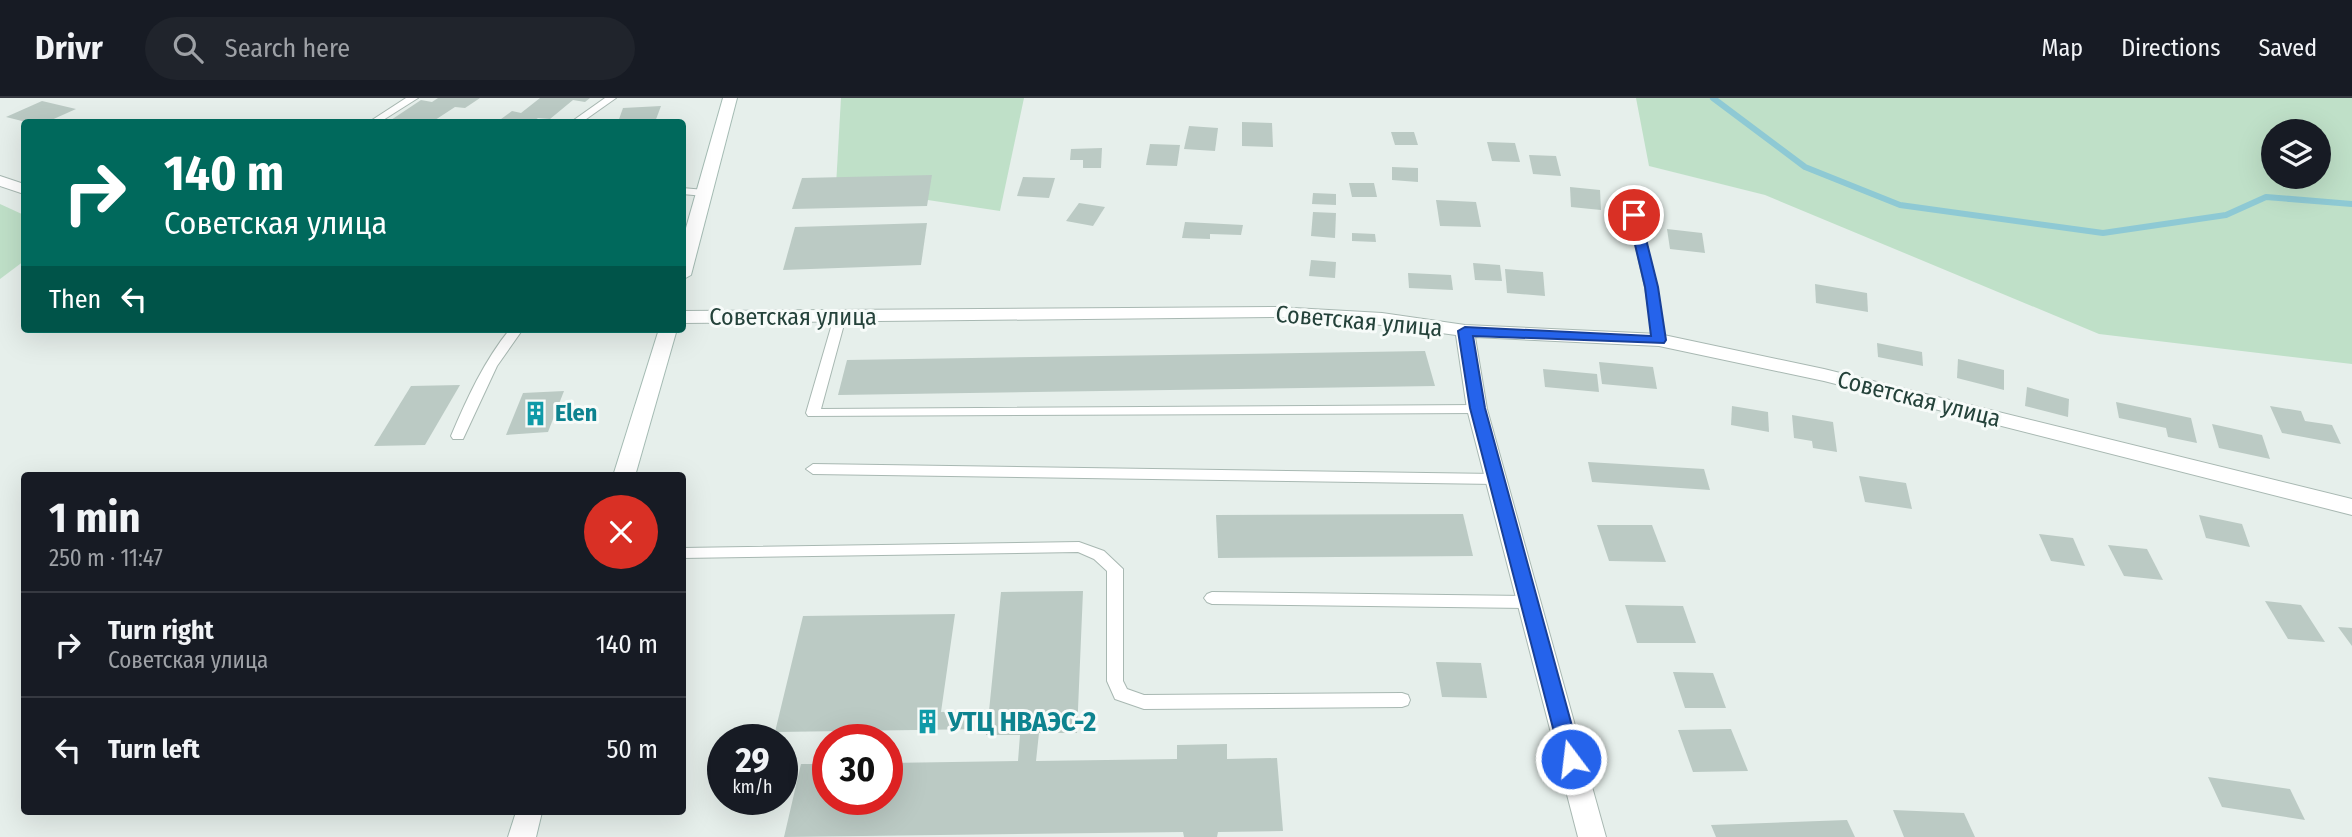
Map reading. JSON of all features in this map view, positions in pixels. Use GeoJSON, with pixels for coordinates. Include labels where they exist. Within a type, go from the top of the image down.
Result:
{"type":"FeatureCollection","features":[{"type":"Feature","properties":{"kind":"street"},"geometry":{"type":"LineString","coordinates":[[686,261],[730,98]]}},
{"type":"Feature","properties":{"kind":"street"},"geometry":{"type":"LineString","coordinates":[[0,181],[21,188]]}},
{"type":"Feature","properties":{"kind":"street","name":"Советская улица"},"geometry":{"type":"LineString","coordinates":[[686,317],[1276,312],[1382,319],[1465,331],[1659,340],[1824,375],[2352,506]]}},
{"type":"Feature","properties":{"kind":"street"},"geometry":{"type":"LineString","coordinates":[[1465,331],[1477,408],[1592,837]]}},
{"type":"Feature","properties":{"kind":"street"},"geometry":{"type":"LineString","coordinates":[[625,472],[667,333]]}},
{"type":"Feature","properties":{"kind":"street"},"geometry":{"type":"LineString","coordinates":[[522,837],[528,815]]}},
{"type":"Feature","properties":{"kind":"lane"},"geometry":{"type":"LineString","coordinates":[[379,119],[413,98]]}},
{"type":"Feature","properties":{"kind":"lane"},"geometry":{"type":"LineString","coordinates":[[580,119],[611,98]]}},
{"type":"Feature","properties":{"kind":"lane"},"geometry":{"type":"LineString","coordinates":[[686,191],[705,193]]}},
{"type":"Feature","properties":{"kind":"lane"},"geometry":{"type":"LineString","coordinates":[[1628,191],[1651,287],[1659,340]]}},
{"type":"Feature","properties":{"kind":"lane"},"geometry":{"type":"LineString","coordinates":[[840,317],[813,413],[1477,408]]}},
{"type":"Feature","properties":{"kind":"lane"},"geometry":{"type":"LineString","coordinates":[[458,436],[477,391],[513,333]]}},
{"type":"Feature","properties":{"kind":"lane"},"geometry":{"type":"LineString","coordinates":[[813,469],[1496,479]]}},
{"type":"Feature","properties":{"kind":"lane"},"geometry":{"type":"LineString","coordinates":[[686,553],[1079,547],[1100,555],[1115,569],[1115,681],[1121,694],[1144,702],[1402,700]]}},
{"type":"Feature","properties":{"kind":"lane"},"geometry":{"type":"LineString","coordinates":[[1212,598],[1529,602]]}},
{"type":"Feature","properties":{"kind":"green space"},"geometry":{"type":"Polygon","coordinates":[[[841,98],[1024,98],[1000,211],[836,186],[841,98]]]}},
{"type":"Feature","properties":{"kind":"green space"},"geometry":{"type":"Polygon","coordinates":[[[1636,98],[2352,98],[2352,364],[2099,334],[1765,195],[1649,166],[1636,98]]]}},
{"type":"Feature","properties":{"kind":"green space"},"geometry":{"type":"Polygon","coordinates":[[[0,204],[21,214],[21,263],[0,279],[0,204]]]}},
{"type":"Feature","properties":{"kind":"building"},"geometry":{"type":"Polygon","coordinates":[[[438,98],[480,98],[465,108],[455,107],[437,119],[392,119],[421,100],[432,102],[438,98]]]}},
{"type":"Feature","properties":{"kind":"building"},"geometry":{"type":"Polygon","coordinates":[[[540,98],[590,98],[585,102],[573,100],[550,119],[501,119],[512,111],[521,113],[540,98]]]}},
{"type":"Feature","properties":{"kind":"building"},"geometry":{"type":"Polygon","coordinates":[[[42,101],[76,109],[54,119],[21,121],[6,117],[42,101]]]}},
{"type":"Feature","properties":{"kind":"building"},"geometry":{"type":"Polygon","coordinates":[[[661,106],[656,119],[619,119],[623,108],[661,106]]]}},
{"type":"Feature","properties":{"kind":"building"},"geometry":{"type":"Polygon","coordinates":[[[1242,122],[1272,123],[1273,147],[1242,146],[1242,122]]]}},
{"type":"Feature","properties":{"kind":"building"},"geometry":{"type":"Polygon","coordinates":[[[1189,126],[1218,128],[1215,151],[1184,149],[1189,126]]]}},
{"type":"Feature","properties":{"kind":"building"},"geometry":{"type":"Polygon","coordinates":[[[1391,132],[1414,132],[1418,145],[1395,145],[1391,132]]]}},
{"type":"Feature","properties":{"kind":"building"},"geometry":{"type":"Polygon","coordinates":[[[1487,142],[1515,143],[1520,162],[1492,161],[1487,142]]]}},
{"type":"Feature","properties":{"kind":"building"},"geometry":{"type":"Polygon","coordinates":[[[1150,144],[1180,145],[1177,166],[1146,165],[1150,144]]]}},
{"type":"Feature","properties":{"kind":"building"},"geometry":{"type":"Polygon","coordinates":[[[1102,148],[1101,168],[1083,168],[1083,160],[1070,160],[1071,149],[1102,148]]]}},
{"type":"Feature","properties":{"kind":"building"},"geometry":{"type":"Polygon","coordinates":[[[1529,155],[1556,156],[1561,176],[1533,174],[1529,155]]]}},
{"type":"Feature","properties":{"kind":"building"},"geometry":{"type":"Polygon","coordinates":[[[1392,167],[1418,168],[1418,182],[1392,180],[1392,167]]]}},
{"type":"Feature","properties":{"kind":"building"},"geometry":{"type":"Polygon","coordinates":[[[932,175],[927,206],[792,209],[802,178],[932,175]]]}},
{"type":"Feature","properties":{"kind":"building"},"geometry":{"type":"Polygon","coordinates":[[[1023,177],[1055,178],[1049,198],[1017,196],[1023,177]]]}},
{"type":"Feature","properties":{"kind":"building"},"geometry":{"type":"Polygon","coordinates":[[[1349,183],[1374,183],[1377,197],[1352,197],[1349,183]]]}},
{"type":"Feature","properties":{"kind":"building"},"geometry":{"type":"Polygon","coordinates":[[[1570,187],[1600,190],[1601,210],[1571,207],[1570,187]]]}},
{"type":"Feature","properties":{"kind":"building"},"geometry":{"type":"Polygon","coordinates":[[[1313,193],[1336,194],[1336,205],[1312,204],[1313,193]]]}},
{"type":"Feature","properties":{"kind":"building"},"geometry":{"type":"Polygon","coordinates":[[[1436,200],[1476,202],[1481,227],[1440,226],[1436,200]]]}},
{"type":"Feature","properties":{"kind":"building"},"geometry":{"type":"Polygon","coordinates":[[[1079,203],[1105,207],[1093,226],[1066,221],[1079,203]]]}},
{"type":"Feature","properties":{"kind":"building"},"geometry":{"type":"Polygon","coordinates":[[[1313,212],[1336,213],[1335,238],[1311,236],[1313,212]]]}},
{"type":"Feature","properties":{"kind":"building"},"geometry":{"type":"Polygon","coordinates":[[[1185,222],[1243,225],[1241,235],[1210,234],[1210,239],[1182,238],[1185,222]]]}},
{"type":"Feature","properties":{"kind":"building"},"geometry":{"type":"Polygon","coordinates":[[[927,223],[921,265],[783,270],[795,227],[927,223]]]}},
{"type":"Feature","properties":{"kind":"building"},"geometry":{"type":"Polygon","coordinates":[[[1667,229],[1702,233],[1705,253],[1670,249],[1667,229]]]}},
{"type":"Feature","properties":{"kind":"building"},"geometry":{"type":"Polygon","coordinates":[[[1352,233],[1375,234],[1376,242],[1352,241],[1352,233]]]}},
{"type":"Feature","properties":{"kind":"building"},"geometry":{"type":"Polygon","coordinates":[[[1311,260],[1336,262],[1335,278],[1309,276],[1311,260]]]}},
{"type":"Feature","properties":{"kind":"building"},"geometry":{"type":"Polygon","coordinates":[[[1473,263],[1500,265],[1502,281],[1475,280],[1473,263]]]}},
{"type":"Feature","properties":{"kind":"building"},"geometry":{"type":"Polygon","coordinates":[[[1505,269],[1543,272],[1545,296],[1507,293],[1505,269]]]}},
{"type":"Feature","properties":{"kind":"building"},"geometry":{"type":"Polygon","coordinates":[[[1408,273],[1451,275],[1453,290],[1409,288],[1408,273]]]}},
{"type":"Feature","properties":{"kind":"building"},"geometry":{"type":"Polygon","coordinates":[[[1815,284],[1867,293],[1868,312],[1816,303],[1815,284]]]}},
{"type":"Feature","properties":{"kind":"building"},"geometry":{"type":"Polygon","coordinates":[[[1877,343],[1922,352],[1923,366],[1878,357],[1877,343]]]}},
{"type":"Feature","properties":{"kind":"building"},"geometry":{"type":"Polygon","coordinates":[[[1425,351],[1435,386],[838,395],[847,360],[1425,351]]]}},
{"type":"Feature","properties":{"kind":"building"},"geometry":{"type":"Polygon","coordinates":[[[1958,359],[2004,370],[2004,390],[1957,378],[1958,359]]]}},
{"type":"Feature","properties":{"kind":"building"},"geometry":{"type":"Polygon","coordinates":[[[1599,362],[1653,367],[1657,389],[1602,384],[1599,362]]]}},
{"type":"Feature","properties":{"kind":"building"},"geometry":{"type":"Polygon","coordinates":[[[1543,369],[1597,374],[1599,392],[1545,387],[1543,369]]]}},
{"type":"Feature","properties":{"kind":"building"},"geometry":{"type":"Polygon","coordinates":[[[460,385],[425,445],[374,446],[411,386],[460,385]]]}},
{"type":"Feature","properties":{"kind":"building"},"geometry":{"type":"Polygon","coordinates":[[[2027,387],[2069,399],[2068,417],[2025,406],[2027,387]]]}},
{"type":"Feature","properties":{"kind":"building","name":"Elen"},"geometry":{"type":"Polygon","coordinates":[[[564,391],[548,432],[506,435],[523,393],[564,391]]]}},
{"type":"Feature","properties":{"kind":"building"},"geometry":{"type":"Polygon","coordinates":[[[2116,402],[2191,418],[2197,443],[2168,437],[2166,428],[2119,418],[2116,402]]]}},
{"type":"Feature","properties":{"kind":"building"},"geometry":{"type":"Polygon","coordinates":[[[1732,406],[1768,412],[1769,432],[1731,425],[1732,406]]]}},
{"type":"Feature","properties":{"kind":"building"},"geometry":{"type":"Polygon","coordinates":[[[2270,406],[2301,411],[2305,421],[2332,425],[2341,444],[2282,433],[2270,406]]]}},
{"type":"Feature","properties":{"kind":"building"},"geometry":{"type":"Polygon","coordinates":[[[1792,415],[1833,422],[1837,452],[1813,448],[1812,441],[1794,438],[1792,415]]]}},
{"type":"Feature","properties":{"kind":"building"},"geometry":{"type":"Polygon","coordinates":[[[2212,424],[2262,435],[2270,459],[2219,448],[2212,424]]]}},
{"type":"Feature","properties":{"kind":"building"},"geometry":{"type":"Polygon","coordinates":[[[1588,462],[1704,469],[1710,490],[1592,482],[1588,462]]]}},
{"type":"Feature","properties":{"kind":"building"},"geometry":{"type":"Polygon","coordinates":[[[1859,476],[1906,483],[1912,509],[1865,502],[1859,476]]]}},
{"type":"Feature","properties":{"kind":"building"},"geometry":{"type":"Polygon","coordinates":[[[1463,514],[1473,556],[1218,558],[1216,515],[1463,514]]]}},
{"type":"Feature","properties":{"kind":"building"},"geometry":{"type":"Polygon","coordinates":[[[2199,515],[2242,524],[2250,547],[2206,538],[2199,515]]]}},
{"type":"Feature","properties":{"kind":"building"},"geometry":{"type":"Polygon","coordinates":[[[1597,525],[1652,525],[1666,562],[1609,561],[1597,525]]]}},
{"type":"Feature","properties":{"kind":"building"},"geometry":{"type":"Polygon","coordinates":[[[2039,534],[2073,538],[2085,566],[2051,561],[2039,534]]]}},
{"type":"Feature","properties":{"kind":"building"},"geometry":{"type":"Polygon","coordinates":[[[2108,545],[2147,549],[2163,580],[2124,576],[2108,545]]]}},
{"type":"Feature","properties":{"kind":"building","name":"УТЦ НВАЭС-2"},"geometry":{"type":"Polygon","coordinates":[[[1083,591],[1077,733],[1039,733],[1036,761],[1177,759],[1177,745],[1227,744],[1227,759],[1277,758],[1283,831],[1218,832],[1217,837],[1184,837],[1183,832],[784,837],[789,815],[798,815],[798,777],[801,764],[812,764],[812,815],[903,815],[903,763],[1018,761],[1020,735],[986,735],[986,729],[903,730],[903,724],[812,724],[812,731],[798,732],[798,724],[777,724],[803,616],[955,614],[941,712],[989,711],[1001,592],[1083,591]]]}},
{"type":"Feature","properties":{"kind":"building"},"geometry":{"type":"Polygon","coordinates":[[[2265,601],[2301,605],[2325,642],[2288,639],[2265,601]]]}},
{"type":"Feature","properties":{"kind":"building"},"geometry":{"type":"Polygon","coordinates":[[[1625,605],[1683,606],[1696,643],[1637,643],[1625,605]]]}},
{"type":"Feature","properties":{"kind":"building"},"geometry":{"type":"Polygon","coordinates":[[[2338,627],[2352,628],[2352,646],[2338,627]]]}},
{"type":"Feature","properties":{"kind":"building"},"geometry":{"type":"Polygon","coordinates":[[[1436,662],[1481,663],[1487,698],[1442,697],[1436,662]]]}},
{"type":"Feature","properties":{"kind":"building"},"geometry":{"type":"Polygon","coordinates":[[[1673,672],[1713,673],[1726,708],[1685,708],[1673,672]]]}},
{"type":"Feature","properties":{"kind":"building"},"geometry":{"type":"Polygon","coordinates":[[[1731,729],[1748,771],[1693,772],[1678,730],[1731,729]]]}},
{"type":"Feature","properties":{"kind":"building"},"geometry":{"type":"Polygon","coordinates":[[[2208,777],[2290,789],[2305,820],[2222,807],[2208,777]]]}},
{"type":"Feature","properties":{"kind":"building"},"geometry":{"type":"Polygon","coordinates":[[[1893,810],[1964,813],[1975,837],[1904,837],[1893,810]]]}},
{"type":"Feature","properties":{"kind":"building"},"geometry":{"type":"Polygon","coordinates":[[[1847,820],[1855,837],[1716,837],[1711,825],[1847,820]]]}},
{"type":"Feature","properties":{"kind":"waterway"},"geometry":{"type":"LineString","coordinates":[[1713,98],[1805,167],[1900,205],[2103,233],[2226,215],[2266,197],[2352,204]]}},
{"type":"Feature","properties":{"kind":"place","name":"Elen"},"geometry":{"type":"Point","coordinates":[535,413]}},
{"type":"Feature","properties":{"kind":"place","name":"УТЦ НВАЭС-2"},"geometry":{"type":"Point","coordinates":[928,721]}},
{"type":"Feature","properties":{"kind":"route"},"geometry":{"type":"LineString","coordinates":[[1571,759],[1477,408],[1465,331],[1659,340],[1651,287],[1634,215]]}}]}
